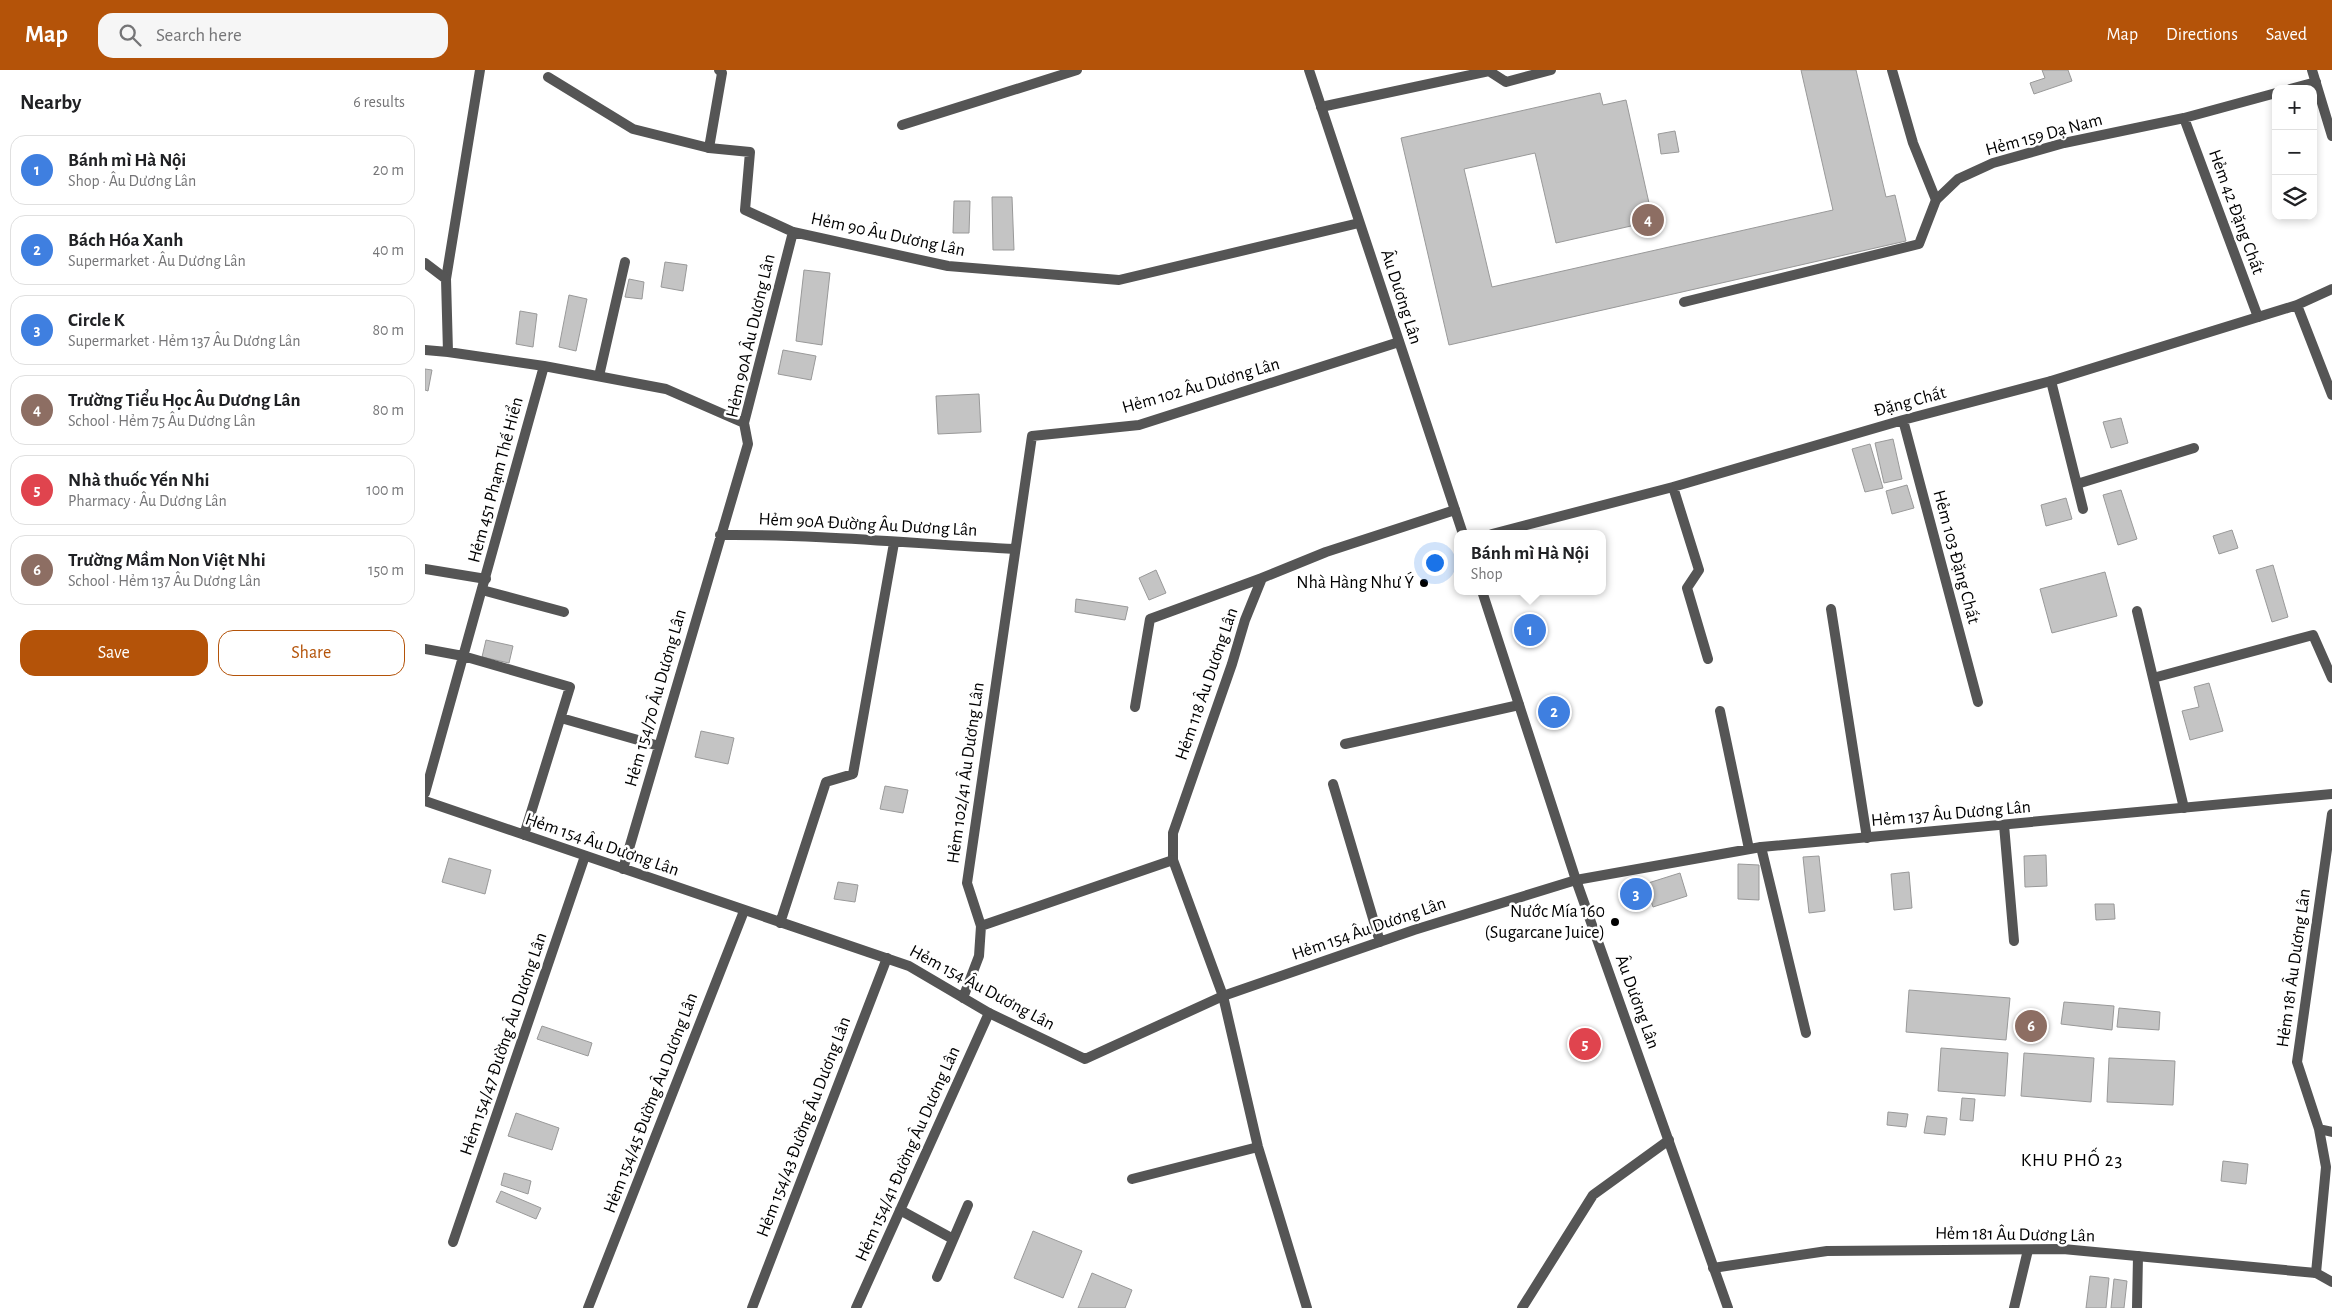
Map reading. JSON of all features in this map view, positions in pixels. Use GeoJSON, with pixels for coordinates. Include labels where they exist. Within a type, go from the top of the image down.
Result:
{"type":"FeatureCollection","features":[{"type":"Feature","properties":{"kind":"street"},"geometry":{"type":"LineString","coordinates":[[448,352],[446,279],[480,70]]}},
{"type":"Feature","properties":{"kind":"street"},"geometry":{"type":"LineString","coordinates":[[709,148],[722,73],[719,70]]}},
{"type":"Feature","properties":{"kind":"street"},"geometry":{"type":"LineString","coordinates":[[901,125],[1077,70]]}},
{"type":"Feature","properties":{"kind":"street","name":"Âu Dương Lân"},"geometry":{"type":"LineString","coordinates":[[1309,70],[1462,530]]}},
{"type":"Feature","properties":{"kind":"street"},"geometry":{"type":"LineString","coordinates":[[1321,107],[1489,71],[1506,82],[1551,70]]}},
{"type":"Feature","properties":{"kind":"street"},"geometry":{"type":"LineString","coordinates":[[1892,70],[1913,143],[1936,200]]}},
{"type":"Feature","properties":{"kind":"street"},"geometry":{"type":"LineString","coordinates":[[2312,70],[2332,136]]}},
{"type":"Feature","properties":{"kind":"street","name":"Hẻm 90 Âu Dương Lân"},"geometry":{"type":"LineString","coordinates":[[548,77],[633,129],[709,148],[750,152],[745,210],[793,232],[949,266],[1119,280],[1359,223]]}},
{"type":"Feature","properties":{"kind":"street"},"geometry":{"type":"LineString","coordinates":[[2304,85],[2315,82]]}},
{"type":"Feature","properties":{"kind":"street","name":"Hẻm 159 Dạ Nam"},"geometry":{"type":"LineString","coordinates":[[1684,302],[1919,244],[1936,200],[1958,180],[1993,163],[2064,143],[2185,118],[2272,94]]}},
{"type":"Feature","properties":{"kind":"street","name":"Hẻm 42 Đặng Chất"},"geometry":{"type":"LineString","coordinates":[[2185,118],[2258,317]]}},
{"type":"Feature","properties":{"kind":"street","name":"Hẻm 90A Âu Dương Lân"},"geometry":{"type":"LineString","coordinates":[[720,535],[748,444],[744,423],[793,232]]}},
{"type":"Feature","properties":{"kind":"street"},"geometry":{"type":"LineString","coordinates":[[425,262],[446,279]]}},
{"type":"Feature","properties":{"kind":"street"},"geometry":{"type":"LineString","coordinates":[[599,376],[625,262]]}},
{"type":"Feature","properties":{"kind":"street","name":"Đặng Chất"},"geometry":{"type":"LineString","coordinates":[[1507,530],[1673,487],[1903,420],[2051,380],[2297,305],[2332,289]]}},
{"type":"Feature","properties":{"kind":"street"},"geometry":{"type":"LineString","coordinates":[[2297,305],[2332,395]]}},
{"type":"Feature","properties":{"kind":"street","name":"Hẻm 102 Âu Dương Lân"},"geometry":{"type":"LineString","coordinates":[[1015,549],[1032,436],[1139,425],[1399,342]]}},
{"type":"Feature","properties":{"kind":"street"},"geometry":{"type":"LineString","coordinates":[[425,350],[544,366],[666,389],[744,423]]}},
{"type":"Feature","properties":{"kind":"street","name":"Hẻm 451 Phạm Thế Hiển"},"geometry":{"type":"LineString","coordinates":[[425,793],[544,366]]}},
{"type":"Feature","properties":{"kind":"street"},"geometry":{"type":"LineString","coordinates":[[2051,380],[2083,509]]}},
{"type":"Feature","properties":{"kind":"street","name":"Hẻm 103 Đặng Chất"},"geometry":{"type":"LineString","coordinates":[[1903,420],[1978,702]]}},
{"type":"Feature","properties":{"kind":"street"},"geometry":{"type":"LineString","coordinates":[[2077,484],[2194,448]]}},
{"type":"Feature","properties":{"kind":"street"},"geometry":{"type":"LineString","coordinates":[[1673,487],[1699,570],[1687,588],[1708,659]]}},
{"type":"Feature","properties":{"kind":"street"},"geometry":{"type":"LineString","coordinates":[[1135,707],[1151,619],[1263,578],[1327,552],[1455,510]]}},
{"type":"Feature","properties":{"kind":"street","name":"Hẻm 90A Đường Âu Dương Lân"},"geometry":{"type":"LineString","coordinates":[[720,535],[786,534],[894,543],[1015,549]]}},
{"type":"Feature","properties":{"kind":"street","name":"Hẻm 154/70 Âu Dương Lân"},"geometry":{"type":"LineString","coordinates":[[623,869],[720,535]]}},
{"type":"Feature","properties":{"kind":"street"},"geometry":{"type":"LineString","coordinates":[[780,923],[826,782],[853,774],[894,543]]}},
{"type":"Feature","properties":{"kind":"street","name":"Hẻm 102/41 Âu Dương Lân"},"geometry":{"type":"LineString","coordinates":[[963,998],[979,956],[981,926],[967,883],[1015,549]]}},
{"type":"Feature","properties":{"kind":"street"},"geometry":{"type":"LineString","coordinates":[[425,569],[486,579]]}},
{"type":"Feature","properties":{"kind":"street","name":"Hẻm 118 Âu Dương Lân"},"geometry":{"type":"LineString","coordinates":[[1263,578],[1245,620],[1232,664],[1173,832],[1173,860],[1223,996],[1258,1147],[1307,1308]]}},
{"type":"Feature","properties":{"kind":"street"},"geometry":{"type":"LineString","coordinates":[[482,590],[564,612]]}},
{"type":"Feature","properties":{"kind":"street","name":"Âu Dương Lân"},"geometry":{"type":"LineString","coordinates":[[1483,595],[1576,880],[1728,1308]]}},
{"type":"Feature","properties":{"kind":"street"},"geometry":{"type":"LineString","coordinates":[[1831,609],[1867,838]]}},
{"type":"Feature","properties":{"kind":"street"},"geometry":{"type":"LineString","coordinates":[[2137,611],[2185,808]]}},
{"type":"Feature","properties":{"kind":"street"},"geometry":{"type":"LineString","coordinates":[[2153,678],[2313,635],[2332,678]]}},
{"type":"Feature","properties":{"kind":"street"},"geometry":{"type":"LineString","coordinates":[[425,649],[463,656],[570,687],[525,835]]}},
{"type":"Feature","properties":{"kind":"street"},"geometry":{"type":"LineString","coordinates":[[1345,744],[1519,704]]}},
{"type":"Feature","properties":{"kind":"street"},"geometry":{"type":"LineString","coordinates":[[1720,711],[1749,849]]}},
{"type":"Feature","properties":{"kind":"street"},"geometry":{"type":"LineString","coordinates":[[561,718],[659,746]]}},
{"type":"Feature","properties":{"kind":"street"},"geometry":{"type":"LineString","coordinates":[[1333,784],[1379,942]]}},
{"type":"Feature","properties":{"kind":"street","name":"Hẻm 137 Âu Dương Lân"},"geometry":{"type":"LineString","coordinates":[[1576,880],[1761,847],[2332,794]]}},
{"type":"Feature","properties":{"kind":"street","name":"Hẻm 154 Âu Dương Lân"},"geometry":{"type":"LineString","coordinates":[[425,801],[909,966],[989,1013],[1085,1059],[1223,996],[1379,942],[1576,880]]}},
{"type":"Feature","properties":{"kind":"street","name":"Hẻm 181 Âu Dương Lân"},"geometry":{"type":"LineString","coordinates":[[2316,1273],[2326,1167],[2319,1129],[2297,1062],[2332,814]]}},
{"type":"Feature","properties":{"kind":"street"},"geometry":{"type":"LineString","coordinates":[[2004,825],[2014,941]]}},
{"type":"Feature","properties":{"kind":"street"},"geometry":{"type":"LineString","coordinates":[[1761,847],[1806,1033]]}},
{"type":"Feature","properties":{"kind":"street","name":"Hẻm 154/47 Đường Âu Dương Lân"},"geometry":{"type":"LineString","coordinates":[[453,1242],[585,856]]}},
{"type":"Feature","properties":{"kind":"street"},"geometry":{"type":"LineString","coordinates":[[981,926],[1173,860]]}},
{"type":"Feature","properties":{"kind":"street","name":"Hẻm 154/45 Đường Âu Dương Lân"},"geometry":{"type":"LineString","coordinates":[[588,1308],[744,910]]}},
{"type":"Feature","properties":{"kind":"street","name":"Hẻm 154/43 Đường Âu Dương Lân"},"geometry":{"type":"LineString","coordinates":[[752,1308],[887,958]]}},
{"type":"Feature","properties":{"kind":"street","name":"Hẻm 154/41 Đường Âu Dương Lân"},"geometry":{"type":"LineString","coordinates":[[856,1308],[989,1013]]}},
{"type":"Feature","properties":{"kind":"street"},"geometry":{"type":"LineString","coordinates":[[2319,1129],[2332,1132]]}},
{"type":"Feature","properties":{"kind":"street"},"geometry":{"type":"LineString","coordinates":[[1522,1308],[1593,1195],[1669,1140]]}},
{"type":"Feature","properties":{"kind":"street"},"geometry":{"type":"LineString","coordinates":[[1132,1180],[1258,1147]]}},
{"type":"Feature","properties":{"kind":"street"},"geometry":{"type":"LineString","coordinates":[[937,1277],[968,1205]]}},
{"type":"Feature","properties":{"kind":"street"},"geometry":{"type":"LineString","coordinates":[[901,1210],[953,1239]]}},
{"type":"Feature","properties":{"kind":"street"},"geometry":{"type":"LineString","coordinates":[[2014,1308],[2028,1250]]}},
{"type":"Feature","properties":{"kind":"street","name":"Hẻm 181 Âu Dương Lân"},"geometry":{"type":"LineString","coordinates":[[1713,1268],[1827,1251],[2063,1250],[2316,1273],[2332,1282]]}},
{"type":"Feature","properties":{"kind":"street"},"geometry":{"type":"LineString","coordinates":[[2137,1308],[2139,1256]]}},
{"type":"Feature","properties":{"kind":"building"},"geometry":{"type":"Polygon","coordinates":[[[1801,70],[1856,70],[1886,197],[1895,195],[1906,241],[1449,345],[1401,138],[1600,93],[1603,105],[1626,100],[1653,221],[1556,243],[1535,153],[1464,169],[1492,287],[1833,210],[1801,70]]]}},
{"type":"Feature","properties":{"kind":"building"},"geometry":{"type":"Polygon","coordinates":[[[2042,70],[2068,70],[2072,81],[2034,94],[2030,83],[2045,78],[2042,70]]]}},
{"type":"Feature","properties":{"kind":"building"},"geometry":{"type":"Polygon","coordinates":[[[1675,131],[1679,152],[1661,154],[1658,134],[1675,131]]]}},
{"type":"Feature","properties":{"kind":"building"},"geometry":{"type":"Polygon","coordinates":[[[992,197],[1012,197],[1014,250],[993,250],[992,197]]]}},
{"type":"Feature","properties":{"kind":"building"},"geometry":{"type":"Polygon","coordinates":[[[954,201],[970,201],[969,233],[953,233],[954,201]]]}},
{"type":"Feature","properties":{"kind":"building"},"geometry":{"type":"Polygon","coordinates":[[[665,262],[687,265],[683,291],[661,287],[665,262]]]}},
{"type":"Feature","properties":{"kind":"building"},"geometry":{"type":"Polygon","coordinates":[[[804,270],[830,273],[822,345],[796,341],[804,270]]]}},
{"type":"Feature","properties":{"kind":"building"},"geometry":{"type":"Polygon","coordinates":[[[629,279],[644,282],[642,299],[625,297],[629,279]]]}},
{"type":"Feature","properties":{"kind":"building"},"geometry":{"type":"Polygon","coordinates":[[[569,295],[587,299],[576,351],[559,347],[569,295]]]}},
{"type":"Feature","properties":{"kind":"building"},"geometry":{"type":"Polygon","coordinates":[[[520,311],[537,314],[533,347],[516,344],[520,311]]]}},
{"type":"Feature","properties":{"kind":"building"},"geometry":{"type":"Polygon","coordinates":[[[783,350],[816,356],[811,380],[778,374],[783,350]]]}},
{"type":"Feature","properties":{"kind":"building"},"geometry":{"type":"Polygon","coordinates":[[[425,369],[432,370],[428,391],[425,390],[425,369]]]}},
{"type":"Feature","properties":{"kind":"building"},"geometry":{"type":"Polygon","coordinates":[[[979,394],[981,432],[938,434],[936,396],[979,394]]]}},
{"type":"Feature","properties":{"kind":"building"},"geometry":{"type":"Polygon","coordinates":[[[2121,418],[2128,443],[2111,448],[2103,422],[2121,418]]]}},
{"type":"Feature","properties":{"kind":"building"},"geometry":{"type":"Polygon","coordinates":[[[1893,439],[1902,479],[1884,483],[1875,443],[1893,439]]]}},
{"type":"Feature","properties":{"kind":"building"},"geometry":{"type":"Polygon","coordinates":[[[1870,444],[1883,488],[1865,492],[1852,449],[1870,444]]]}},
{"type":"Feature","properties":{"kind":"building"},"geometry":{"type":"Polygon","coordinates":[[[1907,485],[1914,508],[1892,514],[1886,491],[1907,485]]]}},
{"type":"Feature","properties":{"kind":"building"},"geometry":{"type":"Polygon","coordinates":[[[2121,490],[2137,539],[2118,545],[2103,495],[2121,490]]]}},
{"type":"Feature","properties":{"kind":"building"},"geometry":{"type":"Polygon","coordinates":[[[2066,498],[2072,519],[2046,526],[2041,505],[2066,498]]]}},
{"type":"Feature","properties":{"kind":"building"},"geometry":{"type":"Polygon","coordinates":[[[2232,530],[2238,548],[2219,554],[2213,536],[2232,530]]]}},
{"type":"Feature","properties":{"kind":"building"},"geometry":{"type":"Polygon","coordinates":[[[2273,565],[2288,617],[2272,622],[2256,570],[2273,565]]]}},
{"type":"Feature","properties":{"kind":"building"},"geometry":{"type":"Polygon","coordinates":[[[1156,570],[1166,593],[1149,600],[1139,578],[1156,570]]]}},
{"type":"Feature","properties":{"kind":"building"},"geometry":{"type":"Polygon","coordinates":[[[2105,572],[2117,616],[2052,633],[2040,589],[2105,572]]]}},
{"type":"Feature","properties":{"kind":"building"},"geometry":{"type":"Polygon","coordinates":[[[1076,599],[1128,607],[1125,620],[1075,612],[1076,599]]]}},
{"type":"Feature","properties":{"kind":"building"},"geometry":{"type":"Polygon","coordinates":[[[486,640],[513,646],[509,663],[482,657],[486,640]]]}},
{"type":"Feature","properties":{"kind":"building"},"geometry":{"type":"Polygon","coordinates":[[[2209,683],[2223,731],[2190,740],[2182,711],[2199,707],[2194,687],[2209,683]]]}},
{"type":"Feature","properties":{"kind":"building"},"geometry":{"type":"Polygon","coordinates":[[[701,731],[734,738],[728,764],[695,757],[701,731]]]}},
{"type":"Feature","properties":{"kind":"building"},"geometry":{"type":"Polygon","coordinates":[[[885,786],[908,790],[903,813],[880,809],[885,786]]]}},
{"type":"Feature","properties":{"kind":"building"},"geometry":{"type":"Polygon","coordinates":[[[2046,855],[2047,886],[2025,887],[2024,856],[2046,855]]]}},
{"type":"Feature","properties":{"kind":"building"},"geometry":{"type":"Polygon","coordinates":[[[1819,856],[1825,911],[1809,913],[1803,857],[1819,856]]]}},
{"type":"Feature","properties":{"kind":"building"},"geometry":{"type":"Polygon","coordinates":[[[449,858],[491,870],[485,894],[442,882],[449,858]]]}},
{"type":"Feature","properties":{"kind":"building"},"geometry":{"type":"Polygon","coordinates":[[[1738,864],[1759,865],[1759,900],[1738,899],[1738,864]]]}},
{"type":"Feature","properties":{"kind":"building"},"geometry":{"type":"Polygon","coordinates":[[[1909,872],[1912,908],[1894,910],[1891,874],[1909,872]]]}},
{"type":"Feature","properties":{"kind":"building"},"geometry":{"type":"Polygon","coordinates":[[[1680,873],[1687,896],[1653,907],[1645,884],[1680,873]]]}},
{"type":"Feature","properties":{"kind":"building"},"geometry":{"type":"Polygon","coordinates":[[[838,882],[858,885],[855,902],[834,899],[838,882]]]}},
{"type":"Feature","properties":{"kind":"building"},"geometry":{"type":"Polygon","coordinates":[[[2095,904],[2114,904],[2115,919],[2096,920],[2095,904]]]}},
{"type":"Feature","properties":{"kind":"building"},"geometry":{"type":"Polygon","coordinates":[[[1909,990],[2010,998],[2006,1040],[1906,1032],[1909,990]]]}},
{"type":"Feature","properties":{"kind":"building"},"geometry":{"type":"Polygon","coordinates":[[[2064,1002],[2114,1006],[2112,1030],[2061,1024],[2064,1002]]]}},
{"type":"Feature","properties":{"kind":"building"},"geometry":{"type":"Polygon","coordinates":[[[2119,1008],[2160,1012],[2159,1030],[2117,1027],[2119,1008]]]}},
{"type":"Feature","properties":{"kind":"building"},"geometry":{"type":"Polygon","coordinates":[[[542,1026],[592,1043],[588,1056],[537,1039],[542,1026]]]}},
{"type":"Feature","properties":{"kind":"building"},"geometry":{"type":"Polygon","coordinates":[[[1941,1048],[2008,1053],[2005,1096],[1938,1091],[1941,1048]]]}},
{"type":"Feature","properties":{"kind":"building"},"geometry":{"type":"Polygon","coordinates":[[[2024,1053],[2094,1058],[2091,1102],[2021,1096],[2024,1053]]]}},
{"type":"Feature","properties":{"kind":"building"},"geometry":{"type":"Polygon","coordinates":[[[2109,1058],[2175,1061],[2173,1105],[2107,1102],[2109,1058]]]}},
{"type":"Feature","properties":{"kind":"building"},"geometry":{"type":"Polygon","coordinates":[[[1962,1098],[1975,1099],[1973,1121],[1960,1120],[1962,1098]]]}},
{"type":"Feature","properties":{"kind":"building"},"geometry":{"type":"Polygon","coordinates":[[[1888,1112],[1908,1114],[1906,1127],[1887,1125],[1888,1112]]]}},
{"type":"Feature","properties":{"kind":"building"},"geometry":{"type":"Polygon","coordinates":[[[516,1113],[559,1128],[552,1150],[508,1136],[516,1113]]]}},
{"type":"Feature","properties":{"kind":"building"},"geometry":{"type":"Polygon","coordinates":[[[1927,1116],[1947,1118],[1945,1135],[1924,1133],[1927,1116]]]}},
{"type":"Feature","properties":{"kind":"building"},"geometry":{"type":"Polygon","coordinates":[[[2223,1161],[2248,1164],[2246,1184],[2221,1181],[2223,1161]]]}},
{"type":"Feature","properties":{"kind":"building"},"geometry":{"type":"Polygon","coordinates":[[[504,1173],[531,1181],[528,1194],[501,1185],[504,1173]]]}},
{"type":"Feature","properties":{"kind":"building"},"geometry":{"type":"Polygon","coordinates":[[[501,1191],[541,1208],[536,1219],[496,1202],[501,1191]]]}},
{"type":"Feature","properties":{"kind":"building"},"geometry":{"type":"Polygon","coordinates":[[[1033,1231],[1082,1251],[1063,1298],[1014,1278],[1033,1231]]]}},
{"type":"Feature","properties":{"kind":"building"},"geometry":{"type":"Polygon","coordinates":[[[1092,1273],[1132,1290],[1125,1308],[1078,1308],[1092,1273]]]}},
{"type":"Feature","properties":{"kind":"building"},"geometry":{"type":"Polygon","coordinates":[[[2090,1276],[2109,1278],[2106,1308],[2086,1308],[2090,1276]]]}},
{"type":"Feature","properties":{"kind":"building"},"geometry":{"type":"Polygon","coordinates":[[[2114,1279],[2127,1281],[2124,1308],[2111,1308],[2114,1279]]]}},
{"type":"Feature","properties":{"kind":"place","name":"Trường Tiểu Học Âu Dương Lân"},"geometry":{"type":"Point","coordinates":[1648,220]}},
{"type":"Feature","properties":{"kind":"place","name":"Nhà Hàng Như Ý"},"geometry":{"type":"Point","coordinates":[1424,583]}},
{"type":"Feature","properties":{"kind":"place","name":"Bánh mì Hà Nội"},"geometry":{"type":"Point","coordinates":[1530,630]}},
{"type":"Feature","properties":{"kind":"place","name":"Bách Hóa Xanh"},"geometry":{"type":"Point","coordinates":[1554,712]}},
{"type":"Feature","properties":{"kind":"place","name":"Circle K"},"geometry":{"type":"Point","coordinates":[1636,894]}},
{"type":"Feature","properties":{"kind":"place","name":"Nước Mía 160 (Sugarcane Juice)"},"geometry":{"type":"Point","coordinates":[1615,922]}},
{"type":"Feature","properties":{"kind":"place","name":"Trường Mầm Non Việt Nhi"},"geometry":{"type":"Point","coordinates":[2031,1026]}},
{"type":"Feature","properties":{"kind":"place","name":"Nhà thuốc Yến Nhi"},"geometry":{"type":"Point","coordinates":[1585,1044]}},
{"type":"Feature","properties":{"kind":"district","name":"KHU PHỐ 23"},"geometry":{"type":"Point","coordinates":[2072,1160]}}]}
